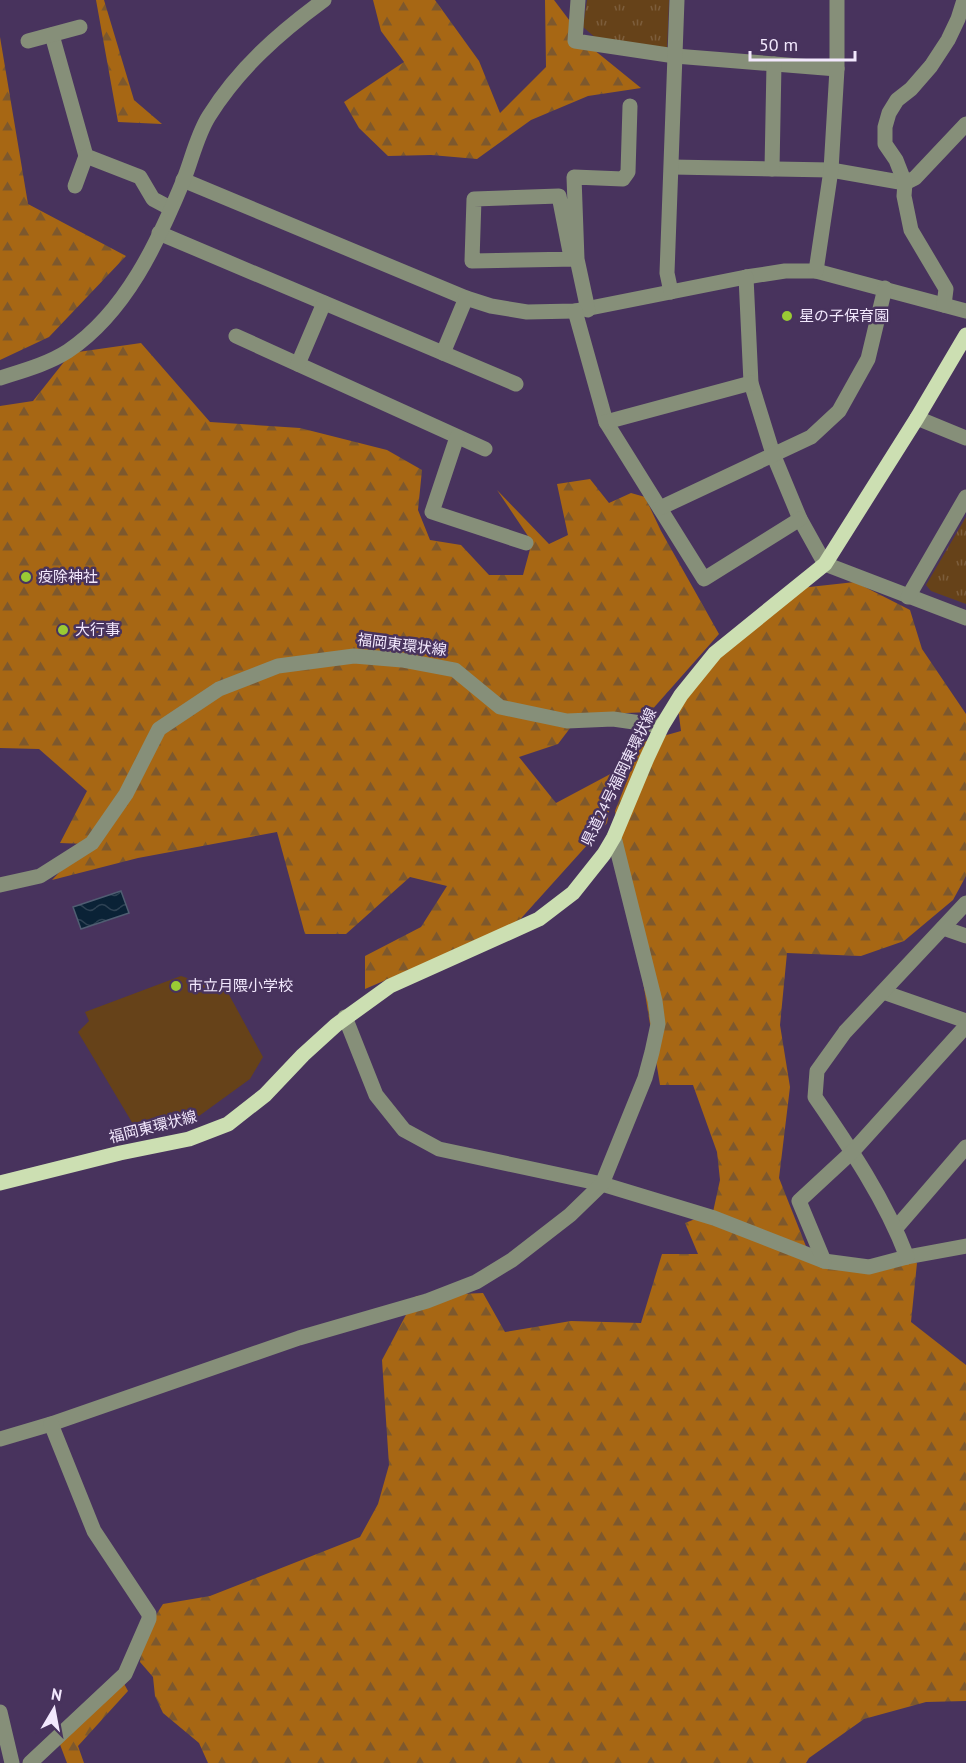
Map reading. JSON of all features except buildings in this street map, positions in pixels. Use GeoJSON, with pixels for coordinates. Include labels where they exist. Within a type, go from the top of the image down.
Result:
{"type":"FeatureCollection","features":[{"type":"Feature","properties":{"kind":"main road","name":"県道24号福岡東環状線"},"geometry":{"type":"LineString","coordinates":[[345,1017],[390,986],[539,919],[573,893],[604,854],[614,837],[646,758],[681,695],[715,652],[825,564],[961,353],[966,335]]}},
{"type":"Feature","properties":{"kind":"main road","name":"福岡東環状線"},"geometry":{"type":"LineString","coordinates":[[0,1183],[120,1153],[189,1139],[228,1124],[265,1095],[303,1055],[345,1017]]}},
{"type":"Feature","properties":{"kind":"street"},"geometry":{"type":"LineString","coordinates":[[0,378],[67,352],[110,312],[137,277],[183,180],[208,118],[230,85],[249,62],[272,40],[324,0]]}},
{"type":"Feature","properties":{"kind":"street"},"geometry":{"type":"LineString","coordinates":[[578,0],[575,41],[675,57],[837,69]]}},
{"type":"Feature","properties":{"kind":"street"},"geometry":{"type":"LineString","coordinates":[[671,292],[668,273],[677,0]]}},
{"type":"Feature","properties":{"kind":"street"},"geometry":{"type":"LineString","coordinates":[[816,272],[831,170],[837,69],[837,0]]}},
{"type":"Feature","properties":{"kind":"street"},"geometry":{"type":"LineString","coordinates":[[944,305],[946,289],[911,230],[904,196],[905,183],[896,160],[885,144],[885,127],[889,113],[897,100],[911,89],[931,66],[948,40],[964,0]]}},
{"type":"Feature","properties":{"kind":"street"},"geometry":{"type":"LineString","coordinates":[[28,42],[80,27]]}},
{"type":"Feature","properties":{"kind":"street"},"geometry":{"type":"LineString","coordinates":[[52,35],[86,156],[75,186]]}},
{"type":"Feature","properties":{"kind":"street"},"geometry":{"type":"LineString","coordinates":[[772,169],[774,64]]}},
{"type":"Feature","properties":{"kind":"street"},"geometry":{"type":"LineString","coordinates":[[630,106],[628,172],[622,179],[574,177],[577,259],[582,311],[606,422],[704,579],[800,519]]}},
{"type":"Feature","properties":{"kind":"street"},"geometry":{"type":"LineString","coordinates":[[672,167],[831,170],[905,183],[915,178],[966,124]]}},
{"type":"Feature","properties":{"kind":"street"},"geometry":{"type":"LineString","coordinates":[[86,156],[140,177],[153,200],[170,208]]}},
{"type":"Feature","properties":{"kind":"street"},"geometry":{"type":"LineString","coordinates":[[183,180],[466,298],[491,306],[527,312],[582,311],[785,271],[816,272],[885,288],[966,311]]}},
{"type":"Feature","properties":{"kind":"street"},"geometry":{"type":"LineString","coordinates":[[559,196],[570,252],[577,259],[472,261],[474,199],[559,196]]}},
{"type":"Feature","properties":{"kind":"street"},"geometry":{"type":"LineString","coordinates":[[159,233],[516,384]]}},
{"type":"Feature","properties":{"kind":"street"},"geometry":{"type":"LineString","coordinates":[[746,277],[751,383],[773,454],[800,519],[825,564],[966,618]]}},
{"type":"Feature","properties":{"kind":"street"},"geometry":{"type":"LineString","coordinates":[[660,508],[811,437],[839,411],[868,359],[885,288]]}},
{"type":"Feature","properties":{"kind":"street"},"geometry":{"type":"LineString","coordinates":[[443,353],[466,298]]}},
{"type":"Feature","properties":{"kind":"street"},"geometry":{"type":"LineString","coordinates":[[298,364],[324,303]]}},
{"type":"Feature","properties":{"kind":"street"},"geometry":{"type":"LineString","coordinates":[[236,336],[485,449]]}},
{"type":"Feature","properties":{"kind":"street"},"geometry":{"type":"LineString","coordinates":[[606,422],[751,383]]}},
{"type":"Feature","properties":{"kind":"street"},"geometry":{"type":"LineString","coordinates":[[917,418],[966,438]]}},
{"type":"Feature","properties":{"kind":"street"},"geometry":{"type":"LineString","coordinates":[[457,437],[432,512],[526,543]]}},
{"type":"Feature","properties":{"kind":"street"},"geometry":{"type":"LineString","coordinates":[[908,597],[966,497]]}},
{"type":"Feature","properties":{"kind":"street","name":"福岡東環状線"},"geometry":{"type":"LineString","coordinates":[[0,885],[40,876],[92,843],[126,794],[159,729],[219,689],[278,666],[354,656],[402,660],[455,670],[500,707],[567,721],[613,720],[662,726]]}},
{"type":"Feature","properties":{"kind":"street"},"geometry":{"type":"LineString","coordinates":[[0,1439],[51,1424],[299,1338],[427,1301],[476,1282],[535,1244],[602,1184],[645,1078],[658,1024],[655,1001],[614,837]]}},
{"type":"Feature","properties":{"kind":"street"},"geometry":{"type":"LineString","coordinates":[[907,1257],[896,1228],[853,1151],[814,1097],[817,1071],[845,1032],[966,903]]}},
{"type":"Feature","properties":{"kind":"street"},"geometry":{"type":"LineString","coordinates":[[942,928],[966,936]]}},
{"type":"Feature","properties":{"kind":"street"},"geometry":{"type":"LineString","coordinates":[[883,992],[966,1021]]}},
{"type":"Feature","properties":{"kind":"street"},"geometry":{"type":"LineString","coordinates":[[345,1017],[376,1095],[404,1130],[439,1149],[602,1184],[714,1218],[824,1261],[868,1267],[966,1246]]}},
{"type":"Feature","properties":{"kind":"street"},"geometry":{"type":"LineString","coordinates":[[824,1261],[799,1201],[853,1151],[966,1026]]}},
{"type":"Feature","properties":{"kind":"street"},"geometry":{"type":"LineString","coordinates":[[896,1228],[960,1162],[966,1147]]}},
{"type":"Feature","properties":{"kind":"street"},"geometry":{"type":"LineString","coordinates":[[30,1763],[125,1674],[149,1619],[149,1614],[94,1532],[51,1424]]}},
{"type":"Feature","properties":{"kind":"street"},"geometry":{"type":"LineString","coordinates":[[0,1712],[12,1763]]}},
{"type":"Feature","properties":{"kind":"green space"},"geometry":{"type":"Polygon","coordinates":[[[96,0],[104,0],[134,100],[162,124],[118,122],[96,0]]]}},
{"type":"Feature","properties":{"kind":"green space"},"geometry":{"type":"Polygon","coordinates":[[[373,0],[435,0],[479,61],[500,113],[546,67],[545,0],[554,0],[588,45],[641,88],[588,96],[531,120],[477,159],[431,155],[388,156],[359,128],[344,102],[404,62],[381,31],[373,0]]]}},
{"type":"Feature","properties":{"kind":"green space"},"geometry":{"type":"Polygon","coordinates":[[[587,0],[669,0],[667,49],[597,39],[583,27],[587,0]]]}},
{"type":"Feature","properties":{"kind":"green space"},"geometry":{"type":"Polygon","coordinates":[[[0,37],[28,204],[126,256],[49,337],[0,360],[0,37]]]}},
{"type":"Feature","properties":{"kind":"green space"},"geometry":{"type":"Polygon","coordinates":[[[141,343],[210,422],[300,428],[387,450],[422,470],[418,510],[430,540],[461,545],[489,575],[523,575],[532,542],[497,490],[549,544],[568,535],[557,484],[590,479],[609,503],[631,493],[645,497],[661,531],[719,634],[650,712],[580,715],[558,744],[519,757],[556,803],[616,771],[607,823],[516,924],[365,989],[365,956],[421,927],[447,886],[410,877],[346,934],[305,934],[277,832],[138,858],[52,880],[86,844],[60,843],[87,791],[39,749],[0,748],[0,406],[33,401],[71,353],[141,343]]]}},
{"type":"Feature","properties":{"kind":"green space"},"geometry":{"type":"Polygon","coordinates":[[[966,517],[966,604],[931,591],[926,585],[966,517]]]}},
{"type":"Feature","properties":{"kind":"green space"},"geometry":{"type":"Polygon","coordinates":[[[855,582],[910,610],[922,649],[966,714],[966,876],[953,900],[904,941],[861,956],[787,953],[780,1025],[790,1087],[779,1178],[813,1264],[917,1263],[911,1322],[966,1365],[966,1701],[926,1702],[864,1719],[809,1758],[806,1763],[208,1763],[199,1743],[163,1713],[155,1696],[153,1677],[140,1662],[144,1634],[163,1604],[210,1596],[360,1537],[378,1504],[389,1465],[382,1360],[416,1296],[483,1293],[505,1332],[571,1321],[641,1323],[662,1254],[698,1254],[685,1223],[713,1212],[720,1180],[717,1152],[693,1085],[660,1085],[615,811],[642,742],[681,731],[676,693],[791,589],[855,582]]]}},
{"type":"Feature","properties":{"kind":"green space"},"geometry":{"type":"Polygon","coordinates":[[[181,976],[227,991],[263,1057],[250,1079],[199,1116],[133,1124],[78,1032],[89,1021],[85,1012],[181,976]]]}},
{"type":"Feature","properties":{"kind":"green space"},"geometry":{"type":"Polygon","coordinates":[[[122,1680],[128,1691],[78,1746],[84,1763],[67,1763],[59,1742],[122,1680]]]}},
{"type":"Feature","properties":{"kind":"water"},"geometry":{"type":"Polygon","coordinates":[[[121,891],[129,913],[81,929],[73,907],[121,891]]]}},
{"type":"Feature","properties":{"kind":"place","name":"星の子保育園"},"geometry":{"type":"Point","coordinates":[787,316]}},
{"type":"Feature","properties":{"kind":"place","name":"疫除神社"},"geometry":{"type":"Point","coordinates":[26,577]}},
{"type":"Feature","properties":{"kind":"place","name":"大行事"},"geometry":{"type":"Point","coordinates":[63,630]}},
{"type":"Feature","properties":{"kind":"place","name":"市立月隈小学校"},"geometry":{"type":"Point","coordinates":[176,986]}}]}
